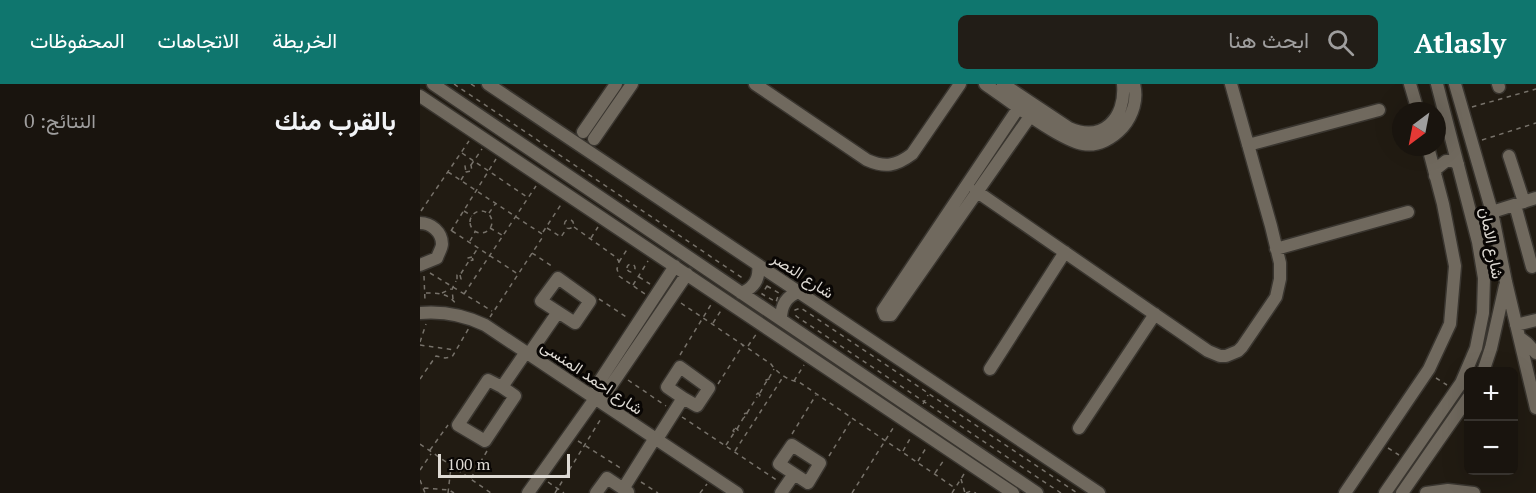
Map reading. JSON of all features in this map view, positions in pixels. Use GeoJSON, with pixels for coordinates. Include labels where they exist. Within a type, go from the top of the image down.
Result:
{"type":"FeatureCollection","features":[{"type":"Feature","properties":{"kind":"street"},"geometry":{"type":"LineString","coordinates":[[433,84],[626,215],[647,221],[741,293],[892,395],[921,407],[1037,493]]}},
{"type":"Feature","properties":{"kind":"street","name":"شارع النصر"},"geometry":{"type":"LineString","coordinates":[[488,84],[799,292],[932,389],[1099,493]]}},
{"type":"Feature","properties":{"kind":"street"},"geometry":{"type":"LineString","coordinates":[[616,84],[589,135],[632,84]]}},
{"type":"Feature","properties":{"kind":"street"},"geometry":{"type":"LineString","coordinates":[[755,84],[867,160],[878,165],[890,166],[912,154],[960,84]]}},
{"type":"Feature","properties":{"kind":"street"},"geometry":{"type":"LineString","coordinates":[[985,84],[1073,141],[1095,145],[1106,140],[1125,125],[1135,102],[1134,84]]}},
{"type":"Feature","properties":{"kind":"street"},"geometry":{"type":"LineString","coordinates":[[1003,84],[1069,128],[1081,133],[1093,133],[1104,129],[1114,120],[1121,108],[1124,94],[1123,84]]}},
{"type":"Feature","properties":{"kind":"street"},"geometry":{"type":"LineString","coordinates":[[976,191],[1214,354],[1232,355],[1242,347],[1276,297],[1280,263],[1231,84]]}},
{"type":"Feature","properties":{"kind":"street"},"geometry":{"type":"LineString","coordinates":[[1410,84],[1415,102]]}},
{"type":"Feature","properties":{"kind":"street","name":"شارع الامان"},"geometry":{"type":"LineString","coordinates":[[1385,493],[1455,390],[1476,348],[1483,313],[1484,278],[1480,256],[1437,84]]}},
{"type":"Feature","properties":{"kind":"street"},"geometry":{"type":"LineString","coordinates":[[1455,84],[1492,212],[1536,408]]}},
{"type":"Feature","properties":{"kind":"street"},"geometry":{"type":"LineString","coordinates":[[420,96],[1013,493]]}},
{"type":"Feature","properties":{"kind":"street"},"geometry":{"type":"LineString","coordinates":[[1440,102],[1441,98]]}},
{"type":"Feature","properties":{"kind":"street"},"geometry":{"type":"LineString","coordinates":[[451,117],[461,104]]}},
{"type":"Feature","properties":{"kind":"street"},"geometry":{"type":"LineString","coordinates":[[1019,107],[998,150],[976,191],[913,274],[998,150],[1030,115]]}},
{"type":"Feature","properties":{"kind":"street"},"geometry":{"type":"LineString","coordinates":[[1248,145],[1380,110]]}},
{"type":"Feature","properties":{"kind":"street"},"geometry":{"type":"LineString","coordinates":[[1349,492],[1379,442],[1426,373],[1450,324],[1455,266],[1430,156]]}},
{"type":"Feature","properties":{"kind":"street"},"geometry":{"type":"LineString","coordinates":[[1509,156],[1525,202],[1533,267]]}},
{"type":"Feature","properties":{"kind":"street"},"geometry":{"type":"LineString","coordinates":[[1435,176],[1436,169],[1446,161],[1458,164]]}},
{"type":"Feature","properties":{"kind":"street"},"geometry":{"type":"LineString","coordinates":[[1492,212],[1525,202]]}},
{"type":"Feature","properties":{"kind":"street"},"geometry":{"type":"LineString","coordinates":[[1276,249],[1408,212]]}},
{"type":"Feature","properties":{"kind":"street"},"geometry":{"type":"LineString","coordinates":[[617,228],[626,215]]}},
{"type":"Feature","properties":{"kind":"street"},"geometry":{"type":"LineString","coordinates":[[420,223],[427,223],[438,231],[442,245],[437,258],[422,267]]}},
{"type":"Feature","properties":{"kind":"street"},"geometry":{"type":"LineString","coordinates":[[990,369],[1065,252]]}},
{"type":"Feature","properties":{"kind":"street"},"geometry":{"type":"LineString","coordinates":[[1480,256],[1502,252]]}},
{"type":"Feature","properties":{"kind":"street"},"geometry":{"type":"LineString","coordinates":[[741,293],[756,282],[758,265]]}},
{"type":"Feature","properties":{"kind":"street"},"geometry":{"type":"LineString","coordinates":[[528,493],[594,400],[597,384],[675,267]]}},
{"type":"Feature","properties":{"kind":"street"},"geometry":{"type":"LineString","coordinates":[[594,400],[602,397],[620,374],[687,274]]}},
{"type":"Feature","properties":{"kind":"street"},"geometry":{"type":"LineString","coordinates":[[1485,367],[1506,282]]}},
{"type":"Feature","properties":{"kind":"street"},"geometry":{"type":"LineString","coordinates":[[781,319],[785,302],[799,292]]}},
{"type":"Feature","properties":{"kind":"street","name":"شارع احمد المنسى"},"geometry":{"type":"LineString","coordinates":[[420,313],[442,312],[460,315],[479,323],[737,493]]}},
{"type":"Feature","properties":{"kind":"street"},"geometry":{"type":"LineString","coordinates":[[502,387],[558,312]]}},
{"type":"Feature","properties":{"kind":"street"},"geometry":{"type":"LineString","coordinates":[[1079,428],[1155,314]]}},
{"type":"Feature","properties":{"kind":"street"},"geometry":{"type":"LineString","coordinates":[[1517,331],[1536,320]]}},
{"type":"Feature","properties":{"kind":"street"},"geometry":{"type":"LineString","coordinates":[[1517,331],[1536,353]]}},
{"type":"Feature","properties":{"kind":"street"},"geometry":{"type":"LineString","coordinates":[[680,367],[710,387],[697,406],[667,387],[680,367]]}},
{"type":"Feature","properties":{"kind":"street"},"geometry":{"type":"LineString","coordinates":[[488,380],[502,387],[515,396],[484,441],[458,424],[488,380]]}},
{"type":"Feature","properties":{"kind":"street"},"geometry":{"type":"LineString","coordinates":[[885,407],[892,395]]}},
{"type":"Feature","properties":{"kind":"street"},"geometry":{"type":"LineString","coordinates":[[596,493],[607,478],[626,491],[631,476],[683,398]]}},
{"type":"Feature","properties":{"kind":"street"},"geometry":{"type":"LineString","coordinates":[[1402,493],[1464,404]]}},
{"type":"Feature","properties":{"kind":"street"},"geometry":{"type":"LineString","coordinates":[[792,445],[820,463],[808,483],[779,464],[792,445]]}},
{"type":"Feature","properties":{"kind":"street"},"geometry":{"type":"LineString","coordinates":[[783,490],[794,474]]}},
{"type":"Feature","properties":{"kind":"street"},"geometry":{"type":"LineString","coordinates":[[1426,493],[1450,491],[1474,493]]}},
{"type":"Feature","properties":{"kind":"path"},"geometry":{"type":"LineString","coordinates":[[454,84],[647,221],[744,279],[748,277]]}},
{"type":"Feature","properties":{"kind":"path"},"geometry":{"type":"LineString","coordinates":[[1462,109],[1536,89]]}},
{"type":"Feature","properties":{"kind":"path"},"geometry":{"type":"LineString","coordinates":[[1472,142],[1536,123]]}},
{"type":"Feature","properties":{"kind":"path"},"geometry":{"type":"LineString","coordinates":[[420,213],[475,133]]}},
{"type":"Feature","properties":{"kind":"path"},"geometry":{"type":"LineString","coordinates":[[461,180],[466,172],[465,166],[471,165],[487,141]]}},
{"type":"Feature","properties":{"kind":"path"},"geometry":{"type":"LineString","coordinates":[[442,245],[501,150]]}},
{"type":"Feature","properties":{"kind":"path"},"geometry":{"type":"LineString","coordinates":[[461,153],[528,198]]}},
{"type":"Feature","properties":{"kind":"path"},"geometry":{"type":"LineString","coordinates":[[466,172],[472,171],[471,165]]}},
{"type":"Feature","properties":{"kind":"path"},"geometry":{"type":"LineString","coordinates":[[448,172],[542,234]]}},
{"type":"Feature","properties":{"kind":"path"},"geometry":{"type":"LineString","coordinates":[[464,294],[542,178]]}},
{"type":"Feature","properties":{"kind":"path"},"geometry":{"type":"LineString","coordinates":[[420,379],[436,356],[449,358],[479,323],[493,312],[542,238],[546,227],[567,195]]}},
{"type":"Feature","properties":{"kind":"path"},"geometry":{"type":"LineString","coordinates":[[489,214],[496,203]]}},
{"type":"Feature","properties":{"kind":"path"},"geometry":{"type":"LineString","coordinates":[[463,211],[472,216]]}},
{"type":"Feature","properties":{"kind":"path"},"geometry":{"type":"LineString","coordinates":[[480,211],[489,214],[492,221],[490,228],[484,232],[476,231],[471,224],[472,216],[480,211]]}},
{"type":"Feature","properties":{"kind":"path"},"geometry":{"type":"LineString","coordinates":[[567,228],[565,222],[568,219],[574,222],[573,227]]}},
{"type":"Feature","properties":{"kind":"path"},"geometry":{"type":"LineString","coordinates":[[590,239],[603,219]]}},
{"type":"Feature","properties":{"kind":"path"},"geometry":{"type":"LineString","coordinates":[[546,227],[561,237],[567,228],[573,227],[617,258],[619,262]]}},
{"type":"Feature","properties":{"kind":"path"},"geometry":{"type":"LineString","coordinates":[[490,228],[502,236]]}},
{"type":"Feature","properties":{"kind":"path"},"geometry":{"type":"LineString","coordinates":[[451,230],[518,274]]}},
{"type":"Feature","properties":{"kind":"path"},"geometry":{"type":"LineString","coordinates":[[469,242],[476,231]]}},
{"type":"Feature","properties":{"kind":"path"},"geometry":{"type":"LineString","coordinates":[[634,239],[619,262],[618,275],[632,285],[656,295]]}},
{"type":"Feature","properties":{"kind":"path"},"geometry":{"type":"LineString","coordinates":[[441,294],[452,288],[457,280],[456,277],[472,260],[478,248]]}},
{"type":"Feature","properties":{"kind":"path"},"geometry":{"type":"LineString","coordinates":[[632,285],[654,253]]}},
{"type":"Feature","properties":{"kind":"path"},"geometry":{"type":"LineString","coordinates":[[422,267],[493,312]]}},
{"type":"Feature","properties":{"kind":"path"},"geometry":{"type":"LineString","coordinates":[[635,270],[640,273]]}},
{"type":"Feature","properties":{"kind":"path"},"geometry":{"type":"LineString","coordinates":[[638,277],[656,295]]}},
{"type":"Feature","properties":{"kind":"path"},"geometry":{"type":"LineString","coordinates":[[767,286],[779,294],[776,302],[762,294],[767,286]]}},
{"type":"Feature","properties":{"kind":"path"},"geometry":{"type":"LineString","coordinates":[[452,288],[460,315]]}},
{"type":"Feature","properties":{"kind":"path"},"geometry":{"type":"LineString","coordinates":[[425,293],[441,294],[454,300]]}},
{"type":"Feature","properties":{"kind":"path"},"geometry":{"type":"LineString","coordinates":[[672,297],[743,344],[784,376],[799,382],[955,488]]}},
{"type":"Feature","properties":{"kind":"path"},"geometry":{"type":"LineString","coordinates":[[680,367],[677,362],[678,357],[703,317],[722,298]]}},
{"type":"Feature","properties":{"kind":"path"},"geometry":{"type":"LineString","coordinates":[[713,324],[722,298]]}},
{"type":"Feature","properties":{"kind":"path"},"geometry":{"type":"LineString","coordinates":[[1061,493],[921,407],[796,316],[795,310],[801,308],[932,389],[1077,493]]}},
{"type":"Feature","properties":{"kind":"path"},"geometry":{"type":"LineString","coordinates":[[747,347],[763,325]]}},
{"type":"Feature","properties":{"kind":"path"},"geometry":{"type":"LineString","coordinates":[[710,387],[718,384],[743,344]]}},
{"type":"Feature","properties":{"kind":"path"},"geometry":{"type":"LineString","coordinates":[[420,345],[456,350]]}},
{"type":"Feature","properties":{"kind":"path"},"geometry":{"type":"LineString","coordinates":[[794,381],[810,357]]}},
{"type":"Feature","properties":{"kind":"path"},"geometry":{"type":"LineString","coordinates":[[726,446],[734,429],[737,429],[744,417],[743,414],[747,413],[760,396],[766,380],[775,369]]}},
{"type":"Feature","properties":{"kind":"path"},"geometry":{"type":"LineString","coordinates":[[1426,373],[1455,390]]}},
{"type":"Feature","properties":{"kind":"path"},"geometry":{"type":"LineString","coordinates":[[620,374],[735,452],[783,490]]}},
{"type":"Feature","properties":{"kind":"path"},"geometry":{"type":"LineString","coordinates":[[735,452],[784,376]]}},
{"type":"Feature","properties":{"kind":"path"},"geometry":{"type":"LineString","coordinates":[[921,407],[932,389]]}},
{"type":"Feature","properties":{"kind":"path"},"geometry":{"type":"LineString","coordinates":[[792,445],[790,437],[817,394]]}},
{"type":"Feature","properties":{"kind":"path"},"geometry":{"type":"LineString","coordinates":[[555,493],[608,408]]}},
{"type":"Feature","properties":{"kind":"path"},"geometry":{"type":"LineString","coordinates":[[852,493],[900,417]]}},
{"type":"Feature","properties":{"kind":"path"},"geometry":{"type":"LineString","coordinates":[[820,463],[826,460],[853,418]]}},
{"type":"Feature","properties":{"kind":"path"},"geometry":{"type":"LineString","coordinates":[[420,470],[447,426],[458,424]]}},
{"type":"Feature","properties":{"kind":"path"},"geometry":{"type":"LineString","coordinates":[[902,452],[917,428]]}},
{"type":"Feature","properties":{"kind":"path"},"geometry":{"type":"LineString","coordinates":[[569,436],[658,493]]}},
{"type":"Feature","properties":{"kind":"path"},"geometry":{"type":"LineString","coordinates":[[917,462],[932,439]]}},
{"type":"Feature","properties":{"kind":"path"},"geometry":{"type":"LineString","coordinates":[[471,479],[489,449],[484,441]]}},
{"type":"Feature","properties":{"kind":"path"},"geometry":{"type":"LineString","coordinates":[[1379,442],[1408,460]]}},
{"type":"Feature","properties":{"kind":"path"},"geometry":{"type":"LineString","coordinates":[[420,444],[491,493]]}},
{"type":"Feature","properties":{"kind":"path"},"geometry":{"type":"LineString","coordinates":[[934,474],[950,451]]}},
{"type":"Feature","properties":{"kind":"path"},"geometry":{"type":"LineString","coordinates":[[952,493],[971,464]]}},
{"type":"Feature","properties":{"kind":"path"},"geometry":{"type":"LineString","coordinates":[[448,492],[452,466]]}},
{"type":"Feature","properties":{"kind":"path"},"geometry":{"type":"LineString","coordinates":[[539,476],[564,493]]}},
{"type":"Feature","properties":{"kind":"path"},"geometry":{"type":"LineString","coordinates":[[961,479],[966,493],[971,491],[975,493]]}},
{"type":"Feature","properties":{"kind":"path"},"geometry":{"type":"LineString","coordinates":[[420,480],[425,493]]}},
{"type":"Feature","properties":{"kind":"path"},"geometry":{"type":"LineString","coordinates":[[424,488],[454,493]]}}]}
